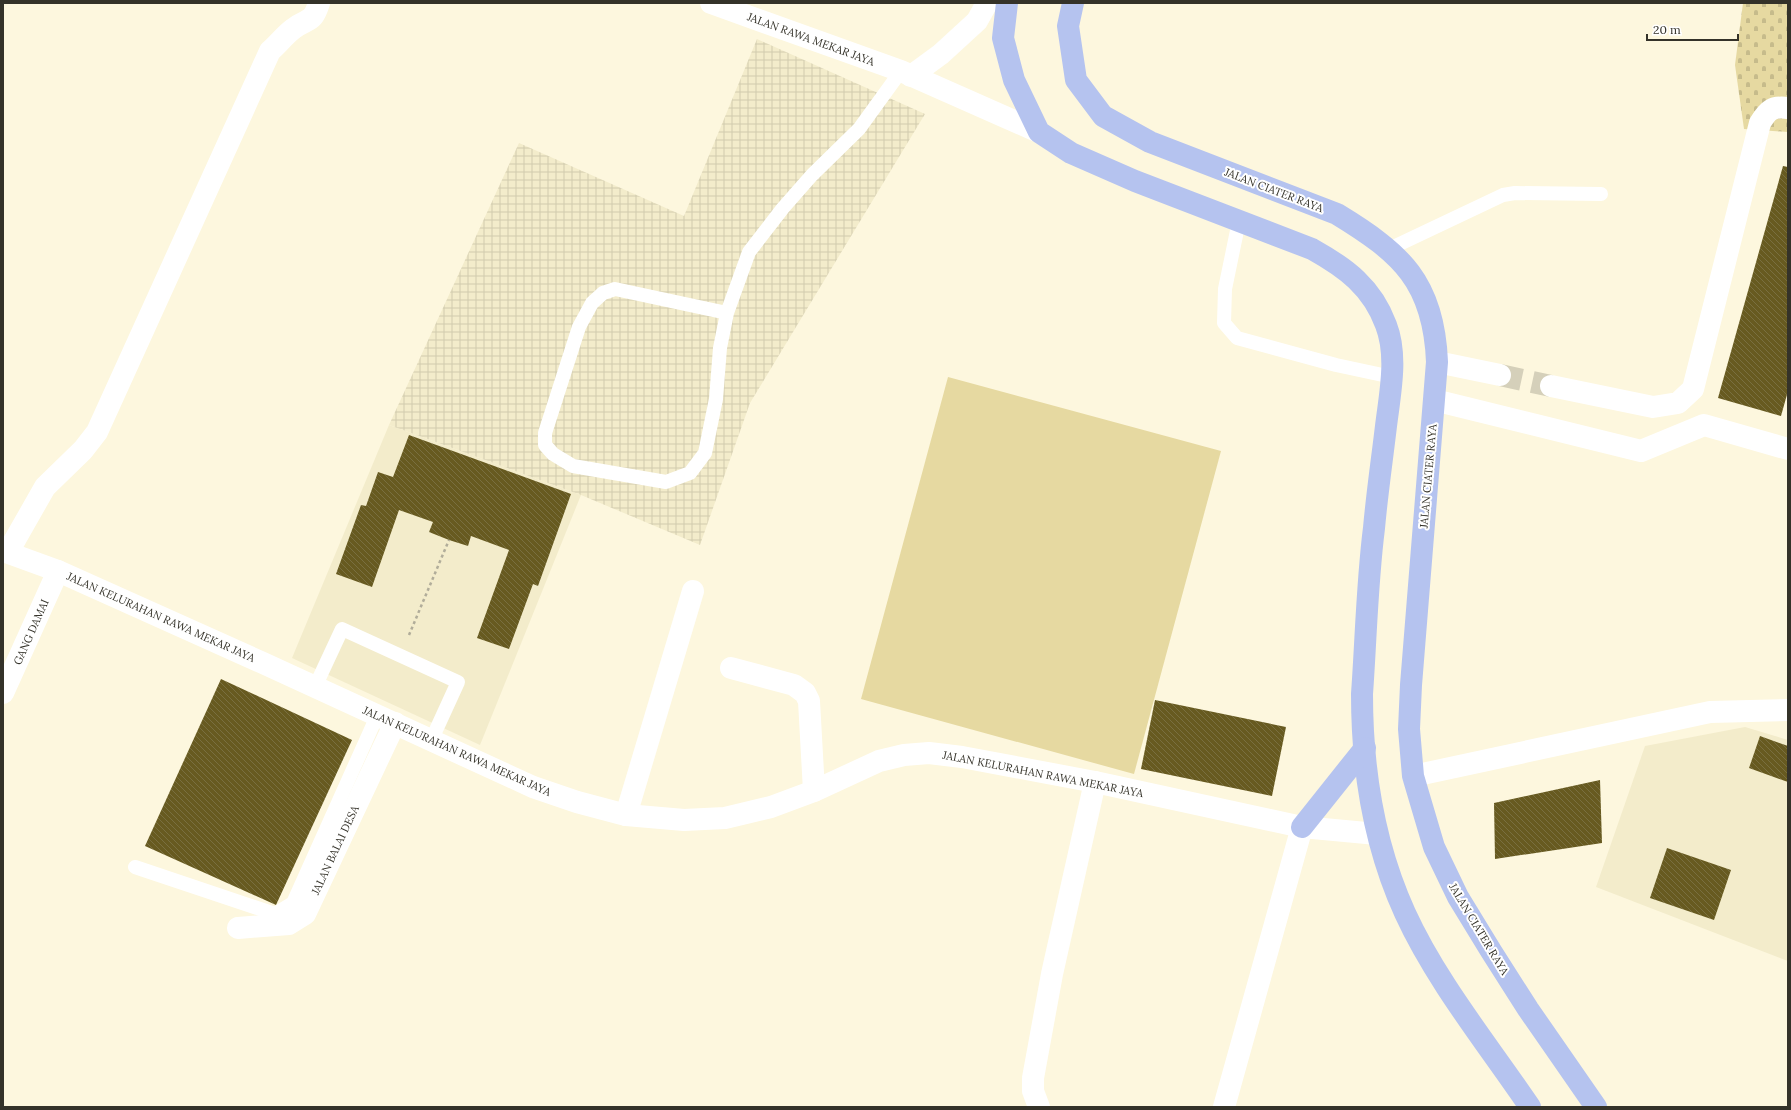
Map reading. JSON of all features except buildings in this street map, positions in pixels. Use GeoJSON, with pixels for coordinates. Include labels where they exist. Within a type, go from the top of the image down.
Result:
{"type":"FeatureCollection","features":[{"type":"Feature","properties":{"kind":"main road"},"geometry":{"type":"LineString","coordinates":[[1007,3],[1003,38],[1014,80],[1039,132],[1071,153],[1100,166],[1312,249],[1335,262],[1357,279],[1376,301],[1387,326],[1392,350],[1392,377],[1373,538],[1362,694],[1362,719],[1369,790],[1377,834],[1389,872],[1405,913],[1439,975],[1530,1107]]}},
{"type":"Feature","properties":{"kind":"main road","name":"JALAN CIATER RAYA"},"geometry":{"type":"LineString","coordinates":[[1073,3],[1068,26],[1076,80],[1102,116],[1150,142],[1336,214],[1364,231],[1389,249],[1408,268],[1423,293],[1432,317],[1437,362],[1411,685],[1409,729],[1413,776],[1434,847],[1458,897],[1528,1009],[1596,1107]]}},
{"type":"Feature","properties":{"kind":"main road"},"geometry":{"type":"LineString","coordinates":[[1302,827],[1365,748]]}},
{"type":"Feature","properties":{"kind":"street"},"geometry":{"type":"LineString","coordinates":[[5,552],[45,487],[82,450],[97,432],[270,51],[294,28],[309,21],[315,15],[319,3]]}},
{"type":"Feature","properties":{"kind":"street"},"geometry":{"type":"LineString","coordinates":[[906,74],[941,54],[977,21],[987,3]]}},
{"type":"Feature","properties":{"kind":"street","name":"JALAN RAWA MEKAR JAYA"},"geometry":{"type":"LineString","coordinates":[[716,4],[906,74],[1039,132]]}},
{"type":"Feature","properties":{"kind":"street"},"geometry":{"type":"LineString","coordinates":[[1551,386],[1653,407],[1678,403],[1693,389],[1760,122],[1767,112],[1778,107],[1788,108]]}},
{"type":"Feature","properties":{"kind":"street"},"geometry":{"type":"LineString","coordinates":[[1437,362],[1500,375]]}},
{"type":"Feature","properties":{"kind":"street"},"geometry":{"type":"LineString","coordinates":[[1434,400],[1641,451],[1704,425],[1788,449]]}},
{"type":"Feature","properties":{"kind":"street","name":"JALAN KELURAHAN RAWA MEKAR JAYA"},"geometry":{"type":"LineString","coordinates":[[5,552],[58,571],[533,787],[576,802],[626,815],[684,820],[725,818],[771,807],[814,791],[879,761],[904,754],[929,753],[962,757],[1095,782],[1302,827],[1377,834]]}},
{"type":"Feature","properties":{"kind":"street","name":"GANG DAMAI"},"geometry":{"type":"LineString","coordinates":[[3,693],[58,571]]}},
{"type":"Feature","properties":{"kind":"street"},"geometry":{"type":"LineString","coordinates":[[626,815],[693,591]]}},
{"type":"Feature","properties":{"kind":"street"},"geometry":{"type":"LineString","coordinates":[[730,668],[794,685],[805,693],[809,701],[814,791]]}},
{"type":"Feature","properties":{"kind":"street"},"geometry":{"type":"LineString","coordinates":[[1413,776],[1710,712],[1788,710]]}},
{"type":"Feature","properties":{"kind":"street","name":"JALAN BALAI DESA"},"geometry":{"type":"LineString","coordinates":[[238,928],[289,924],[305,914],[386,720]]}},
{"type":"Feature","properties":{"kind":"street"},"geometry":{"type":"LineString","coordinates":[[1039,1107],[1033,1091],[1034,1071],[1052,974],[1095,782]]}},
{"type":"Feature","properties":{"kind":"street"},"geometry":{"type":"LineString","coordinates":[[1224,1107],[1302,827]]}},
{"type":"Feature","properties":{"kind":"lane"},"geometry":{"type":"LineString","coordinates":[[727,313],[615,289],[603,293],[592,303],[578,327],[545,433],[545,444],[553,454],[573,466],[666,482],[690,473],[705,453],[716,399],[720,348],[727,313],[749,252],[783,208],[812,175],[859,129],[906,74]]}},
{"type":"Feature","properties":{"kind":"lane"},"geometry":{"type":"LineString","coordinates":[[1389,249],[1503,195],[1601,194]]}},
{"type":"Feature","properties":{"kind":"lane"},"geometry":{"type":"LineString","coordinates":[[1239,221],[1225,289],[1224,323],[1237,338],[1336,365],[1392,377]]}},
{"type":"Feature","properties":{"kind":"lane"},"geometry":{"type":"LineString","coordinates":[[315,687],[342,629],[400,655],[458,682],[431,741]]}},
{"type":"Feature","properties":{"kind":"lane"},"geometry":{"type":"LineString","coordinates":[[134,867],[275,914],[293,902],[386,720]]}},
{"type":"Feature","properties":{"kind":"path"},"geometry":{"type":"LineString","coordinates":[[400,655],[449,540]]}},
{"type":"Feature","properties":{"kind":"shaded area"},"geometry":{"type":"Polygon","coordinates":[[[757,39],[925,114],[750,403],[700,545],[581,495],[389,425],[519,143],[684,216],[757,39]]]}},
{"type":"Feature","properties":{"kind":"shaded area"},"geometry":{"type":"Polygon","coordinates":[[[389,425],[581,495],[480,745],[292,658],[389,425]]]}},
{"type":"Feature","properties":{"kind":"shaded area"},"geometry":{"type":"Polygon","coordinates":[[[1745,727],[1788,740],[1788,961],[1596,887],[1645,746],[1745,727]]]}},
{"type":"Feature","properties":{"kind":"green space"},"geometry":{"type":"Polygon","coordinates":[[[1743,3],[1788,3],[1788,132],[1744,129],[1735,65],[1743,3]]]}},
{"type":"Feature","properties":{"kind":"green space"},"geometry":{"type":"Polygon","coordinates":[[[948,377],[1221,451],[1134,774],[861,699],[948,377]]]}},
{"type":"Feature","properties":{"kind":"tunnel"},"geometry":{"type":"LineString","coordinates":[[1500,375],[1551,386]]}}]}
